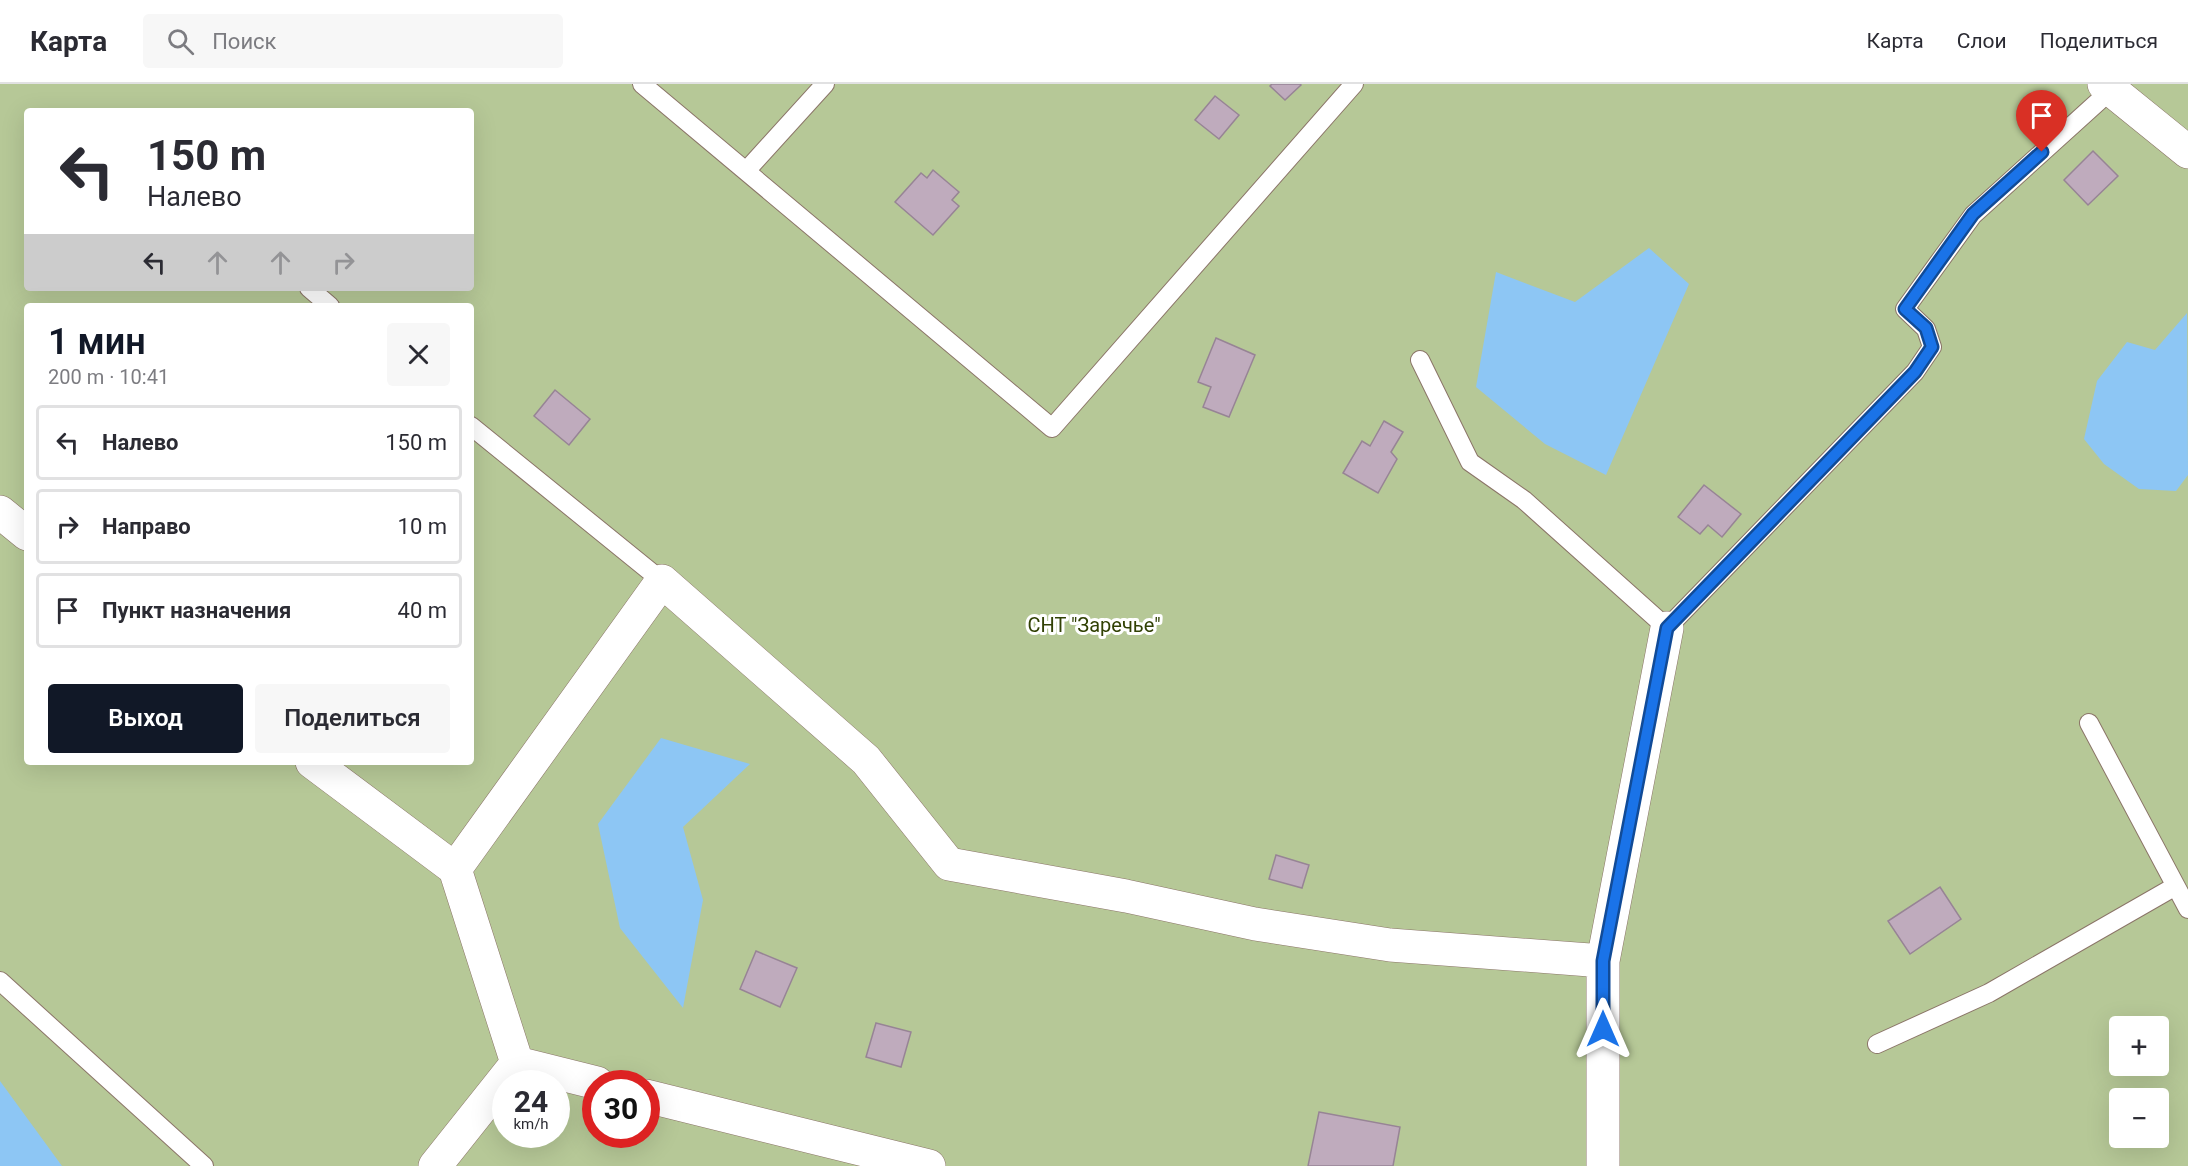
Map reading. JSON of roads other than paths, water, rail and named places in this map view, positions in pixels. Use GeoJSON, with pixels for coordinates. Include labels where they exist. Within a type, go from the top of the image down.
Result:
{"type":"FeatureCollection","features":[{"type":"Feature","properties":{"kind":"street"},"geometry":{"type":"LineString","coordinates":[[2108,87],[2188,152]]}},
{"type":"Feature","properties":{"kind":"street"},"geometry":{"type":"LineString","coordinates":[[0,512],[24,532]]}},
{"type":"Feature","properties":{"kind":"street"},"geometry":{"type":"LineString","coordinates":[[455,869],[662,581],[866,760],[949,864],[1126,896],[1255,924],[1390,945],[1603,961]]}},
{"type":"Feature","properties":{"kind":"street"},"geometry":{"type":"LineString","coordinates":[[1603,1166],[1603,961],[1667,628]]}},
{"type":"Feature","properties":{"kind":"street"},"geometry":{"type":"LineString","coordinates":[[316,765],[455,869],[517,1063]]}},
{"type":"Feature","properties":{"kind":"street"},"geometry":{"type":"LineString","coordinates":[[517,1063],[582,1079]]}},
{"type":"Feature","properties":{"kind":"street"},"geometry":{"type":"LineString","coordinates":[[435,1166],[517,1063]]}},
{"type":"Feature","properties":{"kind":"street"},"geometry":{"type":"LineString","coordinates":[[660,1099],[929,1166]]}},
{"type":"Feature","properties":{"kind":"lane"},"geometry":{"type":"LineString","coordinates":[[642,84],[1052,428],[1354,84]]}},
{"type":"Feature","properties":{"kind":"lane"},"geometry":{"type":"LineString","coordinates":[[746,171],[825,84]]}},
{"type":"Feature","properties":{"kind":"lane"},"geometry":{"type":"LineString","coordinates":[[1420,360],[1470,462],[1524,500],[1667,628],[1915,372],[1932,347],[1926,328],[1905,309],[1973,214],[2108,87]]}},
{"type":"Feature","properties":{"kind":"lane"},"geometry":{"type":"LineString","coordinates":[[312,291],[326,303]]}},
{"type":"Feature","properties":{"kind":"lane"},"geometry":{"type":"LineString","coordinates":[[474,428],[662,581]]}},
{"type":"Feature","properties":{"kind":"lane"},"geometry":{"type":"LineString","coordinates":[[2089,723],[2174,887],[2188,909]]}},
{"type":"Feature","properties":{"kind":"lane"},"geometry":{"type":"LineString","coordinates":[[1877,1044],[1989,993],[2174,887]]}},
{"type":"Feature","properties":{"kind":"lane"},"geometry":{"type":"LineString","coordinates":[[0,981],[204,1166]]}},
{"type":"Feature","properties":{"kind":"water"},"geometry":{"type":"Polygon","coordinates":[[[1649,248],[1689,284],[1606,475],[1545,444],[1476,387],[1496,272],[1575,302],[1649,248]]]}},
{"type":"Feature","properties":{"kind":"water"},"geometry":{"type":"Polygon","coordinates":[[[2187,313],[2188,475],[2176,491],[2139,489],[2104,464],[2084,439],[2097,381],[2127,342],[2155,350],[2187,313]]]}},
{"type":"Feature","properties":{"kind":"water"},"geometry":{"type":"Polygon","coordinates":[[[661,738],[750,764],[683,827],[703,900],[683,1008],[620,928],[598,824],[661,738]]]}},
{"type":"Feature","properties":{"kind":"water"},"geometry":{"type":"Polygon","coordinates":[[[0,1081],[62,1166],[0,1166],[0,1081]]]}},
{"type":"Feature","properties":{"kind":"park label","name":"СНТ \"Заречье\""},"geometry":{"type":"Point","coordinates":[1094,625]}}]}
